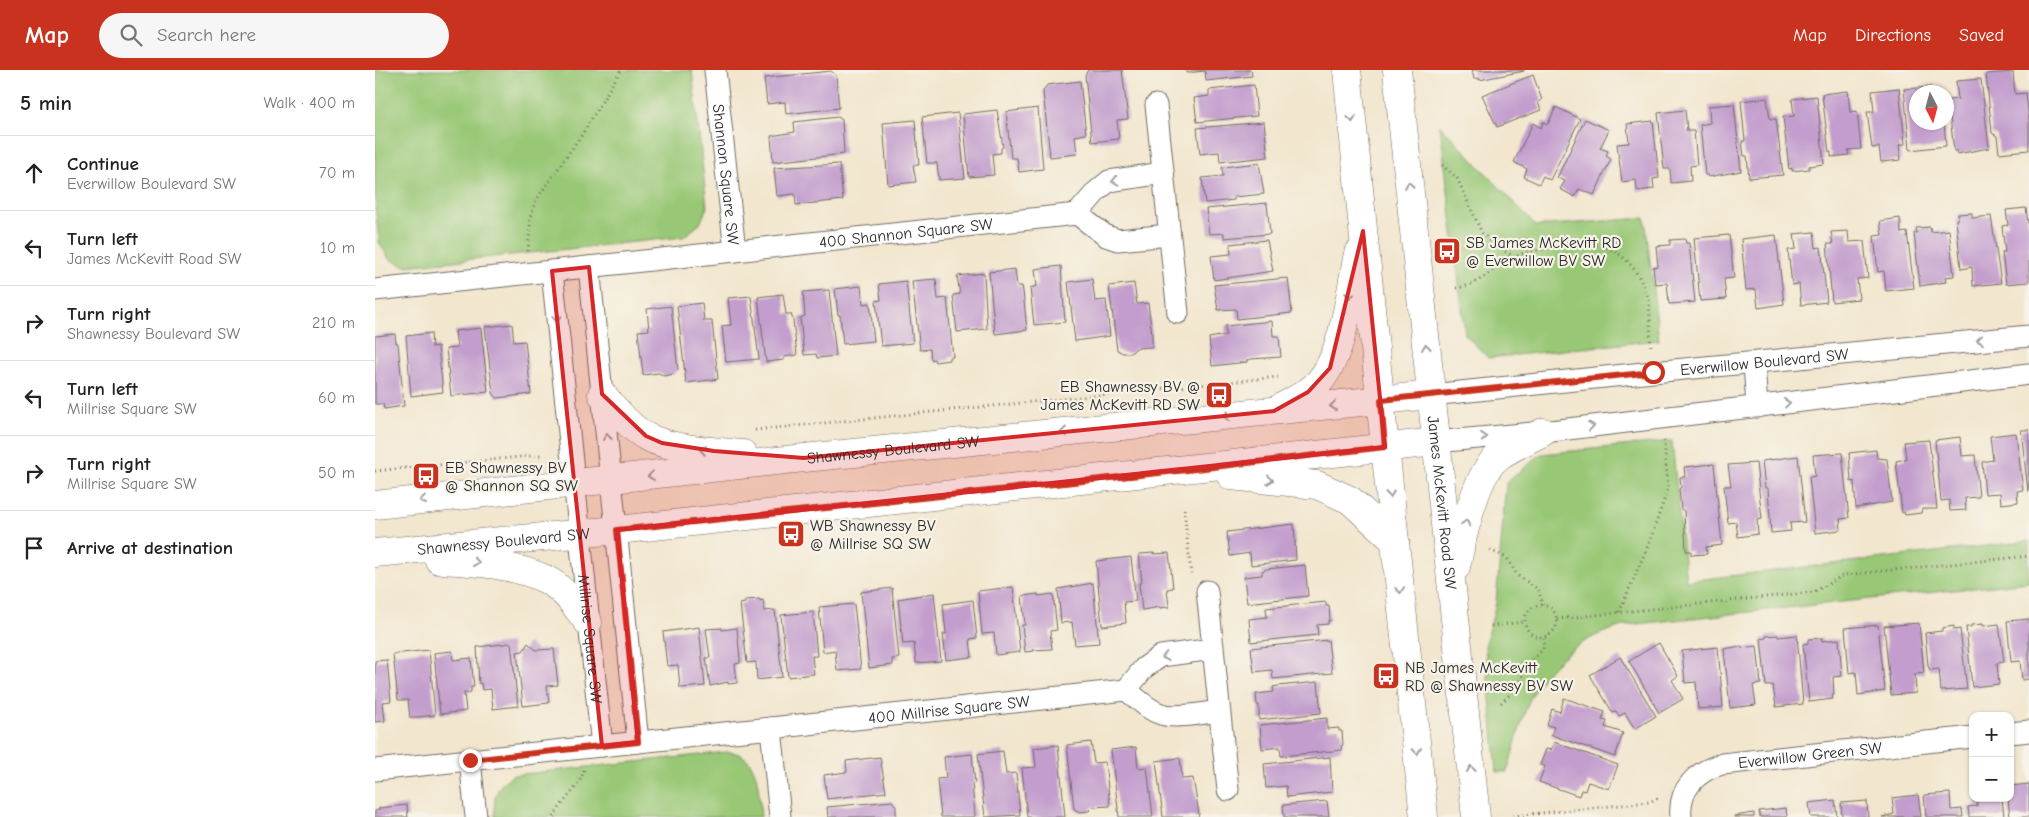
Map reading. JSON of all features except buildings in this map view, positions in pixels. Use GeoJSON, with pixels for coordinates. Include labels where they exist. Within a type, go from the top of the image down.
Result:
{"type":"FeatureCollection","features":[{"type":"Feature","properties":{"kind":"main road"},"geometry":{"type":"LineString","coordinates":[[1347,70],[1424,817]]}},
{"type":"Feature","properties":{"kind":"main road","name":"James McKevitt Road SW"},"geometry":{"type":"LineString","coordinates":[[1397,70],[1476,817]]}},
{"type":"Feature","properties":{"kind":"main road"},"geometry":{"type":"LineString","coordinates":[[1274,411],[1308,392],[1330,368],[1340,341],[1363,231]]}},
{"type":"Feature","properties":{"kind":"main road"},"geometry":{"type":"LineString","coordinates":[[602,394],[618,414],[646,436],[662,443],[714,451],[804,458]]}},
{"type":"Feature","properties":{"kind":"main road","name":"Everwillow Boulevard SW"},"geometry":{"type":"LineString","coordinates":[[1381,400],[1431,395]]}},
{"type":"Feature","properties":{"kind":"main road","name":"Shawnessy Boulevard SW"},"geometry":{"type":"LineString","coordinates":[[375,505],[611,481],[804,458],[1381,400]]}},
{"type":"Feature","properties":{"kind":"main road"},"geometry":{"type":"LineString","coordinates":[[1451,588],[1468,515],[1486,472],[1497,457],[1543,432]]}},
{"type":"Feature","properties":{"kind":"main road","name":"Shawnessy Boulevard SW"},"geometry":{"type":"LineString","coordinates":[[375,553],[617,530],[1436,442]]}},
{"type":"Feature","properties":{"kind":"main road"},"geometry":{"type":"LineString","coordinates":[[1187,470],[1317,485],[1350,500],[1395,541]]}},
{"type":"Feature","properties":{"kind":"main road"},"geometry":{"type":"LineString","coordinates":[[375,557],[475,562],[518,570],[546,579],[568,597],[588,622]]}},
{"type":"Feature","properties":{"kind":"street","name":"Shannon Square SW"},"geometry":{"type":"LineString","coordinates":[[375,290],[735,252],[715,70]]}},
{"type":"Feature","properties":{"kind":"street"},"geometry":{"type":"LineString","coordinates":[[1156,105],[1178,313]]}},
{"type":"Feature","properties":{"kind":"street"},"geometry":{"type":"LineString","coordinates":[[1163,174],[1109,181],[1097,191],[1077,214],[1106,236],[1118,240],[1169,235]]}},
{"type":"Feature","properties":{"kind":"street","name":"400 Shannon Square SW"},"geometry":{"type":"LineString","coordinates":[[735,252],[1077,214]]}},
{"type":"Feature","properties":{"kind":"street"},"geometry":{"type":"LineString","coordinates":[[589,267],[638,742]]}},
{"type":"Feature","properties":{"kind":"street"},"geometry":{"type":"LineString","coordinates":[[552,271],[579,533]]}},
{"type":"Feature","properties":{"kind":"street","name":"Everwillow Boulevard SW"},"geometry":{"type":"LineString","coordinates":[[1431,395],[2029,336]]}},
{"type":"Feature","properties":{"kind":"street"},"geometry":{"type":"LineString","coordinates":[[1754,363],[1757,406]]}},
{"type":"Feature","properties":{"kind":"street"},"geometry":{"type":"LineString","coordinates":[[1436,442],[1543,432],[2029,374]]}},
{"type":"Feature","properties":{"kind":"street","name":"Millrise Square SW"},"geometry":{"type":"LineString","coordinates":[[579,533],[602,746]]}},
{"type":"Feature","properties":{"kind":"street"},"geometry":{"type":"LineString","coordinates":[[1207,591],[1227,790]]}},
{"type":"Feature","properties":{"kind":"street"},"geometry":{"type":"LineString","coordinates":[[1213,649],[1161,656],[1144,668],[1126,690],[1162,714],[1172,716],[1219,711]]}},
{"type":"Feature","properties":{"kind":"street","name":"400 Millrise Square SW"},"geometry":{"type":"LineString","coordinates":[[771,728],[1126,690]]}},
{"type":"Feature","properties":{"kind":"street"},"geometry":{"type":"LineString","coordinates":[[375,770],[771,728],[780,817]]}},
{"type":"Feature","properties":{"kind":"street"},"geometry":{"type":"LineString","coordinates":[[2014,733],[2029,731]]}},
{"type":"Feature","properties":{"kind":"street","name":"Everwillow Green SW"},"geometry":{"type":"LineString","coordinates":[[1688,784],[1708,768],[1722,764],[1969,737]]}},
{"type":"Feature","properties":{"kind":"street"},"geometry":{"type":"LineString","coordinates":[[470,760],[476,817]]}},
{"type":"Feature","properties":{"kind":"street"},"geometry":{"type":"LineString","coordinates":[[1681,817],[1682,798],[1688,784]]}},
{"type":"Feature","properties":{"kind":"path"},"geometry":{"type":"LineString","coordinates":[[528,256],[531,216],[536,200],[583,133],[621,70]]}},
{"type":"Feature","properties":{"kind":"path"},"geometry":{"type":"LineString","coordinates":[[1442,165],[1457,178],[1482,233],[1493,244],[1514,257]]}},
{"type":"Feature","properties":{"kind":"path"},"geometry":{"type":"LineString","coordinates":[[1455,288],[1465,287],[1486,276],[1514,257],[1582,243],[1600,246],[1625,257],[1647,296],[1653,372]]}},
{"type":"Feature","properties":{"kind":"path"},"geometry":{"type":"LineString","coordinates":[[752,431],[1281,377]]}},
{"type":"Feature","properties":{"kind":"path"},"geometry":{"type":"LineString","coordinates":[[1619,612],[1650,541],[1668,488],[1664,441]]}},
{"type":"Feature","properties":{"kind":"path"},"geometry":{"type":"LineString","coordinates":[[375,471],[541,455]]}},
{"type":"Feature","properties":{"kind":"path"},"geometry":{"type":"LineString","coordinates":[[1184,509],[1192,582],[1207,591]]}},
{"type":"Feature","properties":{"kind":"path"},"geometry":{"type":"LineString","coordinates":[[1491,550],[1507,558],[1517,575],[1538,589],[1543,605]]}},
{"type":"Feature","properties":{"kind":"path"},"geometry":{"type":"LineString","coordinates":[[1557,620],[1814,592],[1844,575],[2029,556]]}},
{"type":"Feature","properties":{"kind":"path"},"geometry":{"type":"LineString","coordinates":[[1537,605],[1543,605],[1552,610],[1557,620],[1553,633],[1544,638],[1528,632],[1524,622],[1528,611],[1537,605]]}},
{"type":"Feature","properties":{"kind":"path"},"geometry":{"type":"LineString","coordinates":[[1491,626],[1524,622]]}},
{"type":"Feature","properties":{"kind":"path"},"geometry":{"type":"LineString","coordinates":[[1501,703],[1518,688],[1527,666],[1543,649],[1544,638]]}},
{"type":"Feature","properties":{"kind":"path"},"geometry":{"type":"LineString","coordinates":[[554,817],[557,810],[581,780],[584,768]]}},
{"type":"Feature","properties":{"kind":"path"},"geometry":{"type":"LineString","coordinates":[[1513,816],[1649,802],[1688,784]]}},
{"type":"Feature","properties":{"kind":"highlighted area"},"geometry":{"type":"Polygon","coordinates":[[[1363,231],[1385,447],[617,530],[638,742],[602,746],[552,271],[589,267],[602,394],[646,436],[662,443],[714,451],[804,458],[1274,411],[1308,392],[1330,368],[1363,231]]]}},
{"type":"Feature","properties":{"kind":"green space"},"geometry":{"type":"Polygon","coordinates":[[[375,70],[692,70],[707,207],[700,224],[683,237],[406,266],[389,259],[379,242],[375,203],[375,70]]]}},
{"type":"Feature","properties":{"kind":"green space"},"geometry":{"type":"Polygon","coordinates":[[[1440,125],[1536,226],[1645,218],[1659,340],[1488,358],[1465,334],[1440,125]]]}},
{"type":"Feature","properties":{"kind":"green space"},"geometry":{"type":"Polygon","coordinates":[[[1672,441],[1686,581],[2029,541],[2029,582],[1628,625],[1612,629],[1582,643],[1555,664],[1544,676],[1527,706],[1507,772],[1497,772],[1485,647],[1496,603],[1506,483],[1541,454],[1672,441]]]}},
{"type":"Feature","properties":{"kind":"green space"},"geometry":{"type":"Polygon","coordinates":[[[727,752],[746,758],[752,766],[758,785],[761,817],[495,817],[495,797],[497,792],[503,783],[514,775],[727,752]]]}},
{"type":"Feature","properties":{"kind":"place","name":"SB James McKevitt RD @ Everwillow BV SW"},"geometry":{"type":"Point","coordinates":[1447,251]}},
{"type":"Feature","properties":{"kind":"place","name":"EB Shawnessy BV @ James McKevitt RD SW"},"geometry":{"type":"Point","coordinates":[1219,395]}},
{"type":"Feature","properties":{"kind":"place","name":"EB Shawnessy BV @ Shannon SQ SW"},"geometry":{"type":"Point","coordinates":[426,476]}},
{"type":"Feature","properties":{"kind":"place","name":"WB Shawnessy BV @ Millrise SQ SW"},"geometry":{"type":"Point","coordinates":[791,534]}},
{"type":"Feature","properties":{"kind":"place","name":"NB James McKevitt RD @ Shawnessy BV SW"},"geometry":{"type":"Point","coordinates":[1386,676]}},
{"type":"Feature","properties":{"kind":"route"},"geometry":{"type":"LineString","coordinates":[[470,760],[638,742],[617,530],[1187,470],[1385,447],[1381,400],[1653,372]]}}]}
